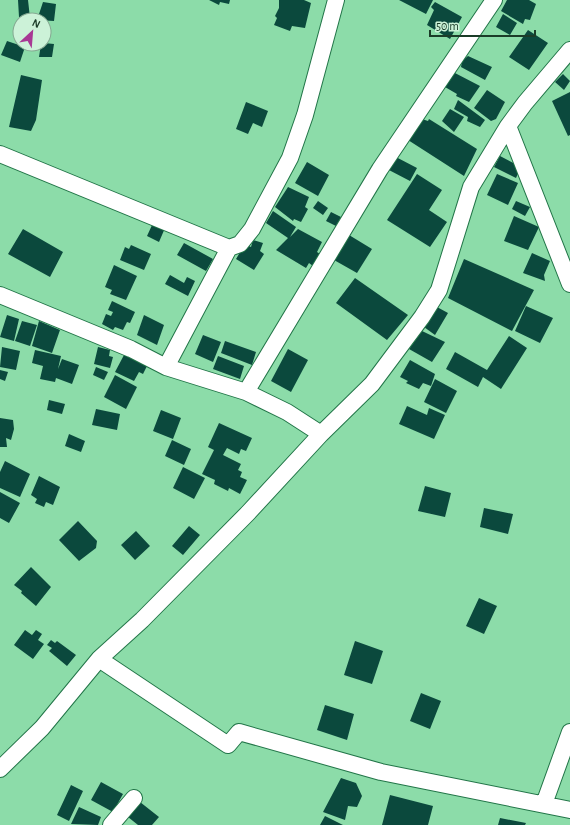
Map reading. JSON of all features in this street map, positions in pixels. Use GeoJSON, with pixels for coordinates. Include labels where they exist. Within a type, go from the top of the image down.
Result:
{"type":"FeatureCollection","features":[{"type":"Feature","properties":{"kind":"street"},"geometry":{"type":"LineString","coordinates":[[166,367],[229,248],[240,244],[252,229],[290,158],[305,115],[336,0]]}},
{"type":"Feature","properties":{"kind":"street"},"geometry":{"type":"LineString","coordinates":[[246,392],[380,169],[494,0]]}},
{"type":"Feature","properties":{"kind":"street"},"geometry":{"type":"LineString","coordinates":[[0,769],[42,728],[99,659],[142,620],[248,513],[321,434],[372,384],[422,317],[439,290],[471,187],[508,126],[525,103],[570,50]]}},
{"type":"Feature","properties":{"kind":"street"},"geometry":{"type":"LineString","coordinates":[[508,126],[570,284]]}},
{"type":"Feature","properties":{"kind":"street"},"geometry":{"type":"LineString","coordinates":[[0,154],[229,248]]}},
{"type":"Feature","properties":{"kind":"street"},"geometry":{"type":"LineString","coordinates":[[0,295],[131,350],[166,367],[246,392],[287,412],[321,434]]}},
{"type":"Feature","properties":{"kind":"street"},"geometry":{"type":"LineString","coordinates":[[99,659],[228,745],[239,732],[381,772],[570,810]]}},
{"type":"Feature","properties":{"kind":"street"},"geometry":{"type":"LineString","coordinates":[[544,804],[570,732]]}},
{"type":"Feature","properties":{"kind":"street"},"geometry":{"type":"LineString","coordinates":[[111,825],[134,798]]}},
{"type":"Feature","properties":{"kind":"building"},"geometry":{"type":"Polygon","coordinates":[[[18,0],[28,0],[29,12],[19,12],[18,0]]]}},
{"type":"Feature","properties":{"kind":"building"},"geometry":{"type":"Polygon","coordinates":[[[209,0],[230,0],[229,4],[220,2],[219,5],[209,0]]]}},
{"type":"Feature","properties":{"kind":"building"},"geometry":{"type":"Polygon","coordinates":[[[279,0],[304,0],[311,3],[305,28],[292,26],[290,31],[274,25],[277,18],[275,16],[279,8],[279,0]]]}},
{"type":"Feature","properties":{"kind":"building"},"geometry":{"type":"Polygon","coordinates":[[[399,0],[433,0],[426,14],[399,0]]]}},
{"type":"Feature","properties":{"kind":"building"},"geometry":{"type":"Polygon","coordinates":[[[507,0],[529,0],[536,4],[530,20],[525,19],[523,24],[501,11],[507,0]]]}},
{"type":"Feature","properties":{"kind":"building"},"geometry":{"type":"Polygon","coordinates":[[[43,2],[56,4],[54,21],[52,21],[52,12],[40,12],[43,2]]]}},
{"type":"Feature","properties":{"kind":"building"},"geometry":{"type":"Polygon","coordinates":[[[435,2],[462,17],[450,39],[427,25],[434,10],[431,7],[435,2]]]}},
{"type":"Feature","properties":{"kind":"building"},"geometry":{"type":"Polygon","coordinates":[[[503,14],[517,23],[510,35],[496,27],[503,14]]]}},
{"type":"Feature","properties":{"kind":"building"},"geometry":{"type":"Polygon","coordinates":[[[528,30],[548,43],[529,70],[509,57],[528,30]]]}},
{"type":"Feature","properties":{"kind":"building"},"geometry":{"type":"Polygon","coordinates":[[[7,41],[12,43],[12,52],[23,52],[20,62],[1,55],[7,41]]]}},
{"type":"Feature","properties":{"kind":"building"},"geometry":{"type":"Polygon","coordinates":[[[52,44],[54,44],[52,57],[39,57],[40,52],[52,52],[52,44]]]}},
{"type":"Feature","properties":{"kind":"building"},"geometry":{"type":"Polygon","coordinates":[[[468,56],[492,67],[485,80],[461,67],[462,61],[468,56]]]}},
{"type":"Feature","properties":{"kind":"building"},"geometry":{"type":"Polygon","coordinates":[[[453,72],[480,86],[469,102],[456,96],[457,94],[445,87],[453,72]]]}},
{"type":"Feature","properties":{"kind":"building"},"geometry":{"type":"Polygon","coordinates":[[[563,74],[570,81],[564,90],[555,82],[563,74]]]}},
{"type":"Feature","properties":{"kind":"building"},"geometry":{"type":"Polygon","coordinates":[[[21,75],[42,80],[36,120],[31,131],[9,127],[21,75]]]}},
{"type":"Feature","properties":{"kind":"building"},"geometry":{"type":"Polygon","coordinates":[[[487,90],[505,102],[496,119],[491,121],[474,108],[487,90]]]}},
{"type":"Feature","properties":{"kind":"building"},"geometry":{"type":"Polygon","coordinates":[[[570,92],[570,135],[568,136],[552,101],[570,92]]]}},
{"type":"Feature","properties":{"kind":"building"},"geometry":{"type":"Polygon","coordinates":[[[458,100],[485,120],[480,127],[467,121],[468,117],[454,109],[458,100]]]}},
{"type":"Feature","properties":{"kind":"building"},"geometry":{"type":"Polygon","coordinates":[[[246,102],[268,111],[262,127],[253,123],[248,134],[236,129],[246,102]]]}},
{"type":"Feature","properties":{"kind":"building"},"geometry":{"type":"Polygon","coordinates":[[[450,109],[464,117],[454,132],[442,121],[450,109]]]}},
{"type":"Feature","properties":{"kind":"building"},"geometry":{"type":"Polygon","coordinates":[[[422,119],[428,121],[429,119],[477,149],[464,176],[408,140],[422,119]]]}},
{"type":"Feature","properties":{"kind":"building"},"geometry":{"type":"Polygon","coordinates":[[[394,156],[417,168],[410,181],[387,169],[394,156]]]}},
{"type":"Feature","properties":{"kind":"building"},"geometry":{"type":"Polygon","coordinates":[[[500,156],[521,167],[516,178],[494,167],[500,156]]]}},
{"type":"Feature","properties":{"kind":"building"},"geometry":{"type":"Polygon","coordinates":[[[307,162],[329,175],[318,196],[295,183],[307,162]]]}},
{"type":"Feature","properties":{"kind":"building"},"geometry":{"type":"Polygon","coordinates":[[[417,174],[442,190],[429,210],[447,222],[430,247],[387,220],[417,174]]]}},
{"type":"Feature","properties":{"kind":"building"},"geometry":{"type":"Polygon","coordinates":[[[497,174],[518,183],[508,205],[487,195],[497,174]]]}},
{"type":"Feature","properties":{"kind":"building"},"geometry":{"type":"Polygon","coordinates":[[[288,187],[309,197],[305,207],[308,209],[301,222],[294,219],[293,221],[275,207],[288,187]]]}},
{"type":"Feature","properties":{"kind":"building"},"geometry":{"type":"Polygon","coordinates":[[[318,201],[328,208],[323,215],[313,208],[318,201]]]}},
{"type":"Feature","properties":{"kind":"building"},"geometry":{"type":"Polygon","coordinates":[[[516,201],[530,207],[525,216],[512,209],[516,201]]]}},
{"type":"Feature","properties":{"kind":"building"},"geometry":{"type":"Polygon","coordinates":[[[273,211],[296,227],[290,237],[298,229],[322,242],[317,252],[320,254],[313,266],[309,263],[306,268],[276,250],[288,238],[266,223],[273,211]]]}},
{"type":"Feature","properties":{"kind":"building"},"geometry":{"type":"Polygon","coordinates":[[[331,212],[341,217],[336,226],[326,221],[331,212]]]}},
{"type":"Feature","properties":{"kind":"building"},"geometry":{"type":"Polygon","coordinates":[[[514,216],[539,227],[528,250],[504,241],[514,216]]]}},
{"type":"Feature","properties":{"kind":"building"},"geometry":{"type":"Polygon","coordinates":[[[153,223],[165,228],[159,242],[147,236],[153,223]]]}},
{"type":"Feature","properties":{"kind":"building"},"geometry":{"type":"Polygon","coordinates":[[[23,229],[63,252],[50,277],[8,254],[23,229]]]}},
{"type":"Feature","properties":{"kind":"building"},"geometry":{"type":"Polygon","coordinates":[[[349,235],[372,249],[357,273],[334,260],[349,235]]]}},
{"type":"Feature","properties":{"kind":"building"},"geometry":{"type":"Polygon","coordinates":[[[253,240],[263,243],[260,251],[264,254],[254,270],[236,259],[245,244],[251,247],[253,240]]]}},
{"type":"Feature","properties":{"kind":"building"},"geometry":{"type":"Polygon","coordinates":[[[184,243],[213,259],[206,271],[177,255],[184,243]]]}},
{"type":"Feature","properties":{"kind":"building"},"geometry":{"type":"Polygon","coordinates":[[[131,245],[151,254],[144,270],[120,260],[125,247],[129,249],[131,245]]]}},
{"type":"Feature","properties":{"kind":"building"},"geometry":{"type":"Polygon","coordinates":[[[532,253],[550,261],[544,275],[545,281],[523,273],[532,253]]]}},
{"type":"Feature","properties":{"kind":"building"},"geometry":{"type":"Polygon","coordinates":[[[464,259],[534,290],[512,331],[448,298],[464,259]]]}},
{"type":"Feature","properties":{"kind":"building"},"geometry":{"type":"Polygon","coordinates":[[[114,265],[137,276],[126,300],[110,294],[112,290],[105,287],[114,265]]]}},
{"type":"Feature","properties":{"kind":"building"},"geometry":{"type":"Polygon","coordinates":[[[170,275],[184,283],[187,277],[195,281],[188,296],[165,284],[170,275]]]}},
{"type":"Feature","properties":{"kind":"building"},"geometry":{"type":"Polygon","coordinates":[[[355,278],[408,315],[387,340],[336,303],[355,278]]]}},
{"type":"Feature","properties":{"kind":"building"},"geometry":{"type":"Polygon","coordinates":[[[112,301],[135,312],[130,323],[127,322],[123,330],[115,327],[113,330],[102,324],[106,314],[111,316],[113,312],[108,310],[112,301]]]}},
{"type":"Feature","properties":{"kind":"building"},"geometry":{"type":"Polygon","coordinates":[[[526,306],[553,318],[540,343],[515,331],[526,306]]]}},
{"type":"Feature","properties":{"kind":"building"},"geometry":{"type":"Polygon","coordinates":[[[437,307],[448,313],[435,335],[424,327],[437,307]]]}},
{"type":"Feature","properties":{"kind":"building"},"geometry":{"type":"Polygon","coordinates":[[[7,315],[19,319],[14,341],[0,337],[7,315]]]}},
{"type":"Feature","properties":{"kind":"building"},"geometry":{"type":"Polygon","coordinates":[[[144,315],[164,325],[157,345],[137,335],[144,315]]]}},
{"type":"Feature","properties":{"kind":"building"},"geometry":{"type":"Polygon","coordinates":[[[22,321],[37,325],[30,346],[15,341],[22,321]]]}},
{"type":"Feature","properties":{"kind":"building"},"geometry":{"type":"Polygon","coordinates":[[[39,321],[60,330],[52,353],[32,346],[39,321]]]}},
{"type":"Feature","properties":{"kind":"building"},"geometry":{"type":"Polygon","coordinates":[[[422,331],[445,342],[432,362],[409,349],[422,331]]]}},
{"type":"Feature","properties":{"kind":"building"},"geometry":{"type":"Polygon","coordinates":[[[203,335],[221,342],[213,362],[195,354],[203,335]]]}},
{"type":"Feature","properties":{"kind":"building"},"geometry":{"type":"Polygon","coordinates":[[[509,336],[527,348],[501,389],[483,377],[478,387],[446,369],[455,352],[487,370],[509,336]]]}},
{"type":"Feature","properties":{"kind":"building"},"geometry":{"type":"Polygon","coordinates":[[[225,341],[256,352],[252,365],[221,353],[225,341]]]}},
{"type":"Feature","properties":{"kind":"building"},"geometry":{"type":"Polygon","coordinates":[[[2,347],[20,351],[16,370],[0,367],[2,347]]]}},
{"type":"Feature","properties":{"kind":"building"},"geometry":{"type":"Polygon","coordinates":[[[98,347],[110,350],[109,356],[113,357],[110,368],[94,364],[98,347]]]}},
{"type":"Feature","properties":{"kind":"building"},"geometry":{"type":"Polygon","coordinates":[[[288,349],[308,360],[291,392],[271,381],[288,349]]]}},
{"type":"Feature","properties":{"kind":"building"},"geometry":{"type":"Polygon","coordinates":[[[35,350],[61,356],[58,369],[62,359],[79,365],[72,384],[56,378],[55,382],[40,379],[43,366],[32,363],[35,350]]]}},
{"type":"Feature","properties":{"kind":"building"},"geometry":{"type":"Polygon","coordinates":[[[124,355],[147,366],[143,374],[139,372],[134,381],[115,372],[124,355]]]}},
{"type":"Feature","properties":{"kind":"building"},"geometry":{"type":"Polygon","coordinates":[[[218,356],[244,366],[240,379],[213,369],[218,356]]]}},
{"type":"Feature","properties":{"kind":"building"},"geometry":{"type":"Polygon","coordinates":[[[410,360],[435,374],[431,386],[423,383],[419,389],[406,383],[408,381],[400,377],[410,360]]]}},
{"type":"Feature","properties":{"kind":"building"},"geometry":{"type":"Polygon","coordinates":[[[96,367],[108,372],[104,380],[93,375],[96,367]]]}},
{"type":"Feature","properties":{"kind":"building"},"geometry":{"type":"Polygon","coordinates":[[[0,370],[8,372],[5,381],[0,379],[0,370]]]}},
{"type":"Feature","properties":{"kind":"building"},"geometry":{"type":"Polygon","coordinates":[[[115,375],[137,387],[126,409],[104,397],[115,375]]]}},
{"type":"Feature","properties":{"kind":"building"},"geometry":{"type":"Polygon","coordinates":[[[435,379],[457,391],[446,413],[424,402],[435,379]]]}},
{"type":"Feature","properties":{"kind":"building"},"geometry":{"type":"Polygon","coordinates":[[[49,400],[65,404],[62,414],[47,410],[49,400]]]}},
{"type":"Feature","properties":{"kind":"building"},"geometry":{"type":"Polygon","coordinates":[[[407,406],[427,415],[429,408],[445,415],[434,439],[399,424],[407,406]]]}},
{"type":"Feature","properties":{"kind":"building"},"geometry":{"type":"Polygon","coordinates":[[[96,409],[120,414],[117,430],[92,425],[96,409]]]}},
{"type":"Feature","properties":{"kind":"building"},"geometry":{"type":"Polygon","coordinates":[[[161,410],[181,418],[173,439],[153,431],[161,410]]]}},
{"type":"Feature","properties":{"kind":"building"},"geometry":{"type":"Polygon","coordinates":[[[0,418],[13,420],[14,429],[11,440],[6,438],[7,447],[0,447],[0,418]]]}},
{"type":"Feature","properties":{"kind":"building"},"geometry":{"type":"Polygon","coordinates":[[[219,423],[252,438],[246,451],[241,449],[239,454],[227,448],[223,455],[241,464],[238,470],[242,472],[240,477],[247,480],[240,494],[229,488],[228,491],[214,484],[215,480],[202,474],[214,450],[208,447],[219,423]]]}},
{"type":"Feature","properties":{"kind":"building"},"geometry":{"type":"Polygon","coordinates":[[[69,434],[85,441],[81,452],[65,446],[69,434]]]}},
{"type":"Feature","properties":{"kind":"building"},"geometry":{"type":"Polygon","coordinates":[[[172,440],[191,449],[184,465],[165,456],[172,440]]]}},
{"type":"Feature","properties":{"kind":"building"},"geometry":{"type":"Polygon","coordinates":[[[5,461],[30,474],[20,497],[0,488],[0,472],[5,461]]]}},
{"type":"Feature","properties":{"kind":"building"},"geometry":{"type":"Polygon","coordinates":[[[183,467],[205,478],[194,499],[173,488],[183,467]]]}},
{"type":"Feature","properties":{"kind":"building"},"geometry":{"type":"Polygon","coordinates":[[[39,476],[60,487],[53,505],[46,502],[44,507],[35,503],[37,499],[31,495],[39,476]]]}},
{"type":"Feature","properties":{"kind":"building"},"geometry":{"type":"Polygon","coordinates":[[[425,486],[451,493],[445,517],[418,511],[425,486]]]}},
{"type":"Feature","properties":{"kind":"building"},"geometry":{"type":"Polygon","coordinates":[[[0,492],[20,503],[9,523],[0,518],[0,492]]]}},
{"type":"Feature","properties":{"kind":"building"},"geometry":{"type":"Polygon","coordinates":[[[484,508],[513,514],[508,534],[480,527],[484,508]]]}},
{"type":"Feature","properties":{"kind":"building"},"geometry":{"type":"Polygon","coordinates":[[[78,521],[97,541],[96,548],[79,561],[59,540],[78,521]]]}},
{"type":"Feature","properties":{"kind":"building"},"geometry":{"type":"Polygon","coordinates":[[[189,526],[200,535],[183,555],[172,546],[189,526]]]}},
{"type":"Feature","properties":{"kind":"building"},"geometry":{"type":"Polygon","coordinates":[[[136,531],[150,546],[135,560],[121,545],[136,531]]]}},
{"type":"Feature","properties":{"kind":"building"},"geometry":{"type":"Polygon","coordinates":[[[31,567],[51,587],[36,606],[14,585],[31,567]]]}},
{"type":"Feature","properties":{"kind":"building"},"geometry":{"type":"Polygon","coordinates":[[[479,598],[497,606],[484,634],[466,626],[479,598]]]}},
{"type":"Feature","properties":{"kind":"building"},"geometry":{"type":"Polygon","coordinates":[[[25,630],[32,635],[36,630],[42,634],[38,640],[44,644],[33,659],[14,645],[25,630]]]}},
{"type":"Feature","properties":{"kind":"building"},"geometry":{"type":"Polygon","coordinates":[[[51,640],[55,643],[57,641],[76,655],[67,666],[49,651],[52,648],[47,645],[51,640]]]}},
{"type":"Feature","properties":{"kind":"building"},"geometry":{"type":"Polygon","coordinates":[[[355,641],[383,651],[372,684],[344,675],[355,641]]]}},
{"type":"Feature","properties":{"kind":"building"},"geometry":{"type":"Polygon","coordinates":[[[421,693],[441,701],[430,729],[410,721],[421,693]]]}},
{"type":"Feature","properties":{"kind":"building"},"geometry":{"type":"Polygon","coordinates":[[[325,705],[354,714],[347,740],[317,730],[325,705]]]}},
{"type":"Feature","properties":{"kind":"building"},"geometry":{"type":"Polygon","coordinates":[[[341,778],[356,783],[362,796],[357,807],[348,806],[345,820],[323,812],[341,778]]]}},
{"type":"Feature","properties":{"kind":"building"},"geometry":{"type":"Polygon","coordinates":[[[101,782],[123,794],[113,812],[91,800],[101,782]]]}},
{"type":"Feature","properties":{"kind":"building"},"geometry":{"type":"Polygon","coordinates":[[[71,785],[83,791],[69,821],[57,815],[71,785]]]}},
{"type":"Feature","properties":{"kind":"building"},"geometry":{"type":"Polygon","coordinates":[[[390,795],[433,806],[428,825],[382,825],[390,795]]]}},
{"type":"Feature","properties":{"kind":"building"},"geometry":{"type":"Polygon","coordinates":[[[140,802],[159,817],[152,825],[138,825],[128,817],[140,802]]]}},
{"type":"Feature","properties":{"kind":"building"},"geometry":{"type":"Polygon","coordinates":[[[79,807],[101,817],[98,825],[71,824],[79,807]]]}},
{"type":"Feature","properties":{"kind":"building"},"geometry":{"type":"Polygon","coordinates":[[[325,816],[343,825],[320,825],[325,816]]]}},
{"type":"Feature","properties":{"kind":"building"},"geometry":{"type":"Polygon","coordinates":[[[500,818],[526,823],[525,825],[498,825],[500,818]]]}}]}
